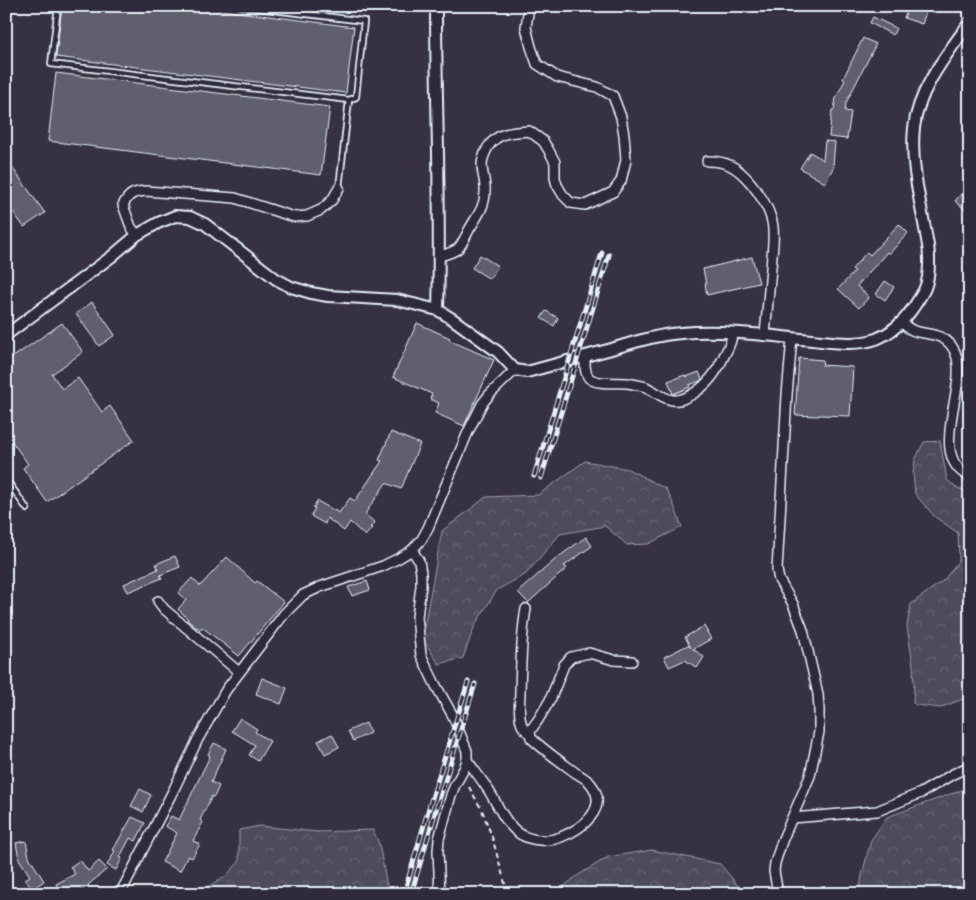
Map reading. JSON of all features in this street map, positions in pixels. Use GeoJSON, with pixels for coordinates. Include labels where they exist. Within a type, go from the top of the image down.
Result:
{"type":"FeatureCollection","features":[{"type":"Feature","properties":{"kind":"street"},"geometry":{"type":"LineString","coordinates":[[436,6],[440,256],[438,310]]}},
{"type":"Feature","properties":{"kind":"street"},"geometry":{"type":"LineString","coordinates":[[440,256],[460,248],[477,219],[486,191],[482,167],[483,156],[497,137],[503,134],[529,131],[543,141],[555,162],[557,185],[571,203],[585,206],[613,192],[621,181],[626,160],[624,135],[621,117],[613,96],[597,88],[556,76],[537,64],[526,27],[528,6]]}},
{"type":"Feature","properties":{"kind":"street"},"geometry":{"type":"LineString","coordinates":[[6,335],[136,236],[158,223],[175,216],[190,217],[205,224],[290,287],[328,296],[398,300],[438,310],[498,352],[515,370],[527,372],[658,336],[706,332],[854,343],[875,339],[886,334],[902,321],[925,288],[928,277],[928,243],[917,179],[914,127],[918,110],[930,82],[942,61],[970,22]]}},
{"type":"Feature","properties":{"kind":"street"},"geometry":{"type":"LineString","coordinates":[[707,161],[719,161],[728,164],[744,175],[761,195],[772,219],[773,245],[765,336]]}},
{"type":"Feature","properties":{"kind":"street"},"geometry":{"type":"LineString","coordinates":[[136,236],[123,206],[134,192],[146,190],[235,198],[294,217],[307,216],[321,210],[332,200],[339,188]]}},
{"type":"Feature","properties":{"kind":"street"},"geometry":{"type":"LineString","coordinates":[[902,321],[905,327],[912,330],[944,338],[954,350],[958,359],[959,370],[950,427],[950,448],[956,467],[970,477]]}},
{"type":"Feature","properties":{"kind":"street"},"geometry":{"type":"LineString","coordinates":[[585,356],[585,368],[588,376],[594,381],[624,383],[646,388],[672,400],[682,400],[705,386],[712,378],[720,367],[730,344],[732,333]]}},
{"type":"Feature","properties":{"kind":"street"},"geometry":{"type":"LineString","coordinates":[[778,894],[774,871],[778,851],[810,776],[819,732],[818,694],[803,630],[793,604],[779,580],[777,570],[792,338]]}},
{"type":"Feature","properties":{"kind":"street"},"geometry":{"type":"LineString","coordinates":[[120,894],[198,739],[226,690],[239,672],[284,614],[304,595],[320,587],[383,566],[412,550],[422,539],[428,528],[468,432],[482,404],[515,370]]}},
{"type":"Feature","properties":{"kind":"street"},"geometry":{"type":"LineString","coordinates":[[412,550],[419,561],[421,573],[417,617],[421,655],[453,716],[467,751],[464,769],[451,795],[439,839],[440,894]]}},
{"type":"Feature","properties":{"kind":"street"},"geometry":{"type":"LineString","coordinates":[[158,601],[164,609],[239,672]]}},
{"type":"Feature","properties":{"kind":"street"},"geometry":{"type":"LineString","coordinates":[[466,760],[489,791],[509,823],[520,834],[533,839],[560,838],[584,825],[595,812],[597,797],[591,784],[542,749],[531,738],[521,722],[520,708],[526,609]]}},
{"type":"Feature","properties":{"kind":"street"},"geometry":{"type":"LineString","coordinates":[[530,734],[530,730],[550,700],[564,665],[571,657],[589,653],[614,660],[632,661]]}},
{"type":"Feature","properties":{"kind":"street"},"geometry":{"type":"LineString","coordinates":[[792,818],[877,811],[921,793],[948,776],[970,766]]}},
{"type":"Feature","properties":{"kind":"lane"},"geometry":{"type":"LineString","coordinates":[[58,6],[51,64],[349,100],[356,97],[364,21],[241,6]]}},
{"type":"Feature","properties":{"kind":"lane"},"geometry":{"type":"LineString","coordinates":[[339,188],[349,100]]}},
{"type":"Feature","properties":{"kind":"lane"},"geometry":{"type":"LineString","coordinates":[[6,479],[27,509]]}},
{"type":"Feature","properties":{"kind":"path"},"geometry":{"type":"LineString","coordinates":[[470,787],[482,810],[492,837],[508,894]]}},
{"type":"Feature","properties":{"kind":"green space"},"geometry":{"type":"Polygon","coordinates":[[[940,441],[947,480],[957,488],[970,493],[970,696],[940,708],[913,703],[913,665],[907,626],[911,604],[944,580],[959,560],[958,533],[935,517],[915,494],[913,473],[915,460],[924,442],[940,441]]]}},
{"type":"Feature","properties":{"kind":"green space"},"geometry":{"type":"Polygon","coordinates":[[[585,461],[628,469],[666,489],[682,527],[648,544],[627,545],[605,526],[560,534],[526,574],[497,590],[475,625],[463,658],[439,664],[422,638],[442,531],[486,497],[538,495],[585,461]]]}},
{"type":"Feature","properties":{"kind":"green space"},"geometry":{"type":"Polygon","coordinates":[[[970,787],[970,894],[859,894],[871,840],[887,817],[970,787]]]}},
{"type":"Feature","properties":{"kind":"green space"},"geometry":{"type":"Polygon","coordinates":[[[260,826],[317,832],[373,830],[379,844],[387,886],[384,894],[195,894],[226,876],[239,862],[239,830],[260,826]]]}},
{"type":"Feature","properties":{"kind":"green space"},"geometry":{"type":"Polygon","coordinates":[[[652,850],[720,864],[745,894],[554,894],[577,876],[608,857],[652,850]]]}},
{"type":"Feature","properties":{"kind":"building"},"geometry":{"type":"Polygon","coordinates":[[[62,6],[190,6],[354,27],[346,93],[56,57],[62,6]]]}},
{"type":"Feature","properties":{"kind":"building"},"geometry":{"type":"Polygon","coordinates":[[[913,6],[928,6],[922,24],[904,18],[907,10],[911,12],[913,6]]]}},
{"type":"Feature","properties":{"kind":"building"},"geometry":{"type":"Polygon","coordinates":[[[873,17],[896,28],[893,35],[870,23],[873,17]]]}},
{"type":"Feature","properties":{"kind":"building"},"geometry":{"type":"Polygon","coordinates":[[[863,38],[876,44],[846,103],[845,111],[851,112],[847,139],[829,137],[832,110],[834,110],[836,98],[863,38]]]}},
{"type":"Feature","properties":{"kind":"building"},"geometry":{"type":"Polygon","coordinates":[[[56,73],[330,107],[321,175],[48,141],[56,73]]]}},
{"type":"Feature","properties":{"kind":"building"},"geometry":{"type":"Polygon","coordinates":[[[825,141],[835,142],[834,166],[825,183],[800,168],[810,152],[823,160],[825,141]]]}},
{"type":"Feature","properties":{"kind":"building"},"geometry":{"type":"Polygon","coordinates":[[[6,159],[45,213],[24,227],[6,202],[6,159]]]}},
{"type":"Feature","properties":{"kind":"building"},"geometry":{"type":"Polygon","coordinates":[[[961,194],[970,202],[970,214],[955,201],[961,194]]]}},
{"type":"Feature","properties":{"kind":"building"},"geometry":{"type":"Polygon","coordinates":[[[899,224],[908,233],[889,254],[887,252],[857,286],[869,297],[859,308],[838,289],[855,271],[852,269],[867,252],[870,255],[899,224]]]}},
{"type":"Feature","properties":{"kind":"building"},"geometry":{"type":"Polygon","coordinates":[[[480,255],[498,266],[490,279],[472,268],[480,255]]]}},
{"type":"Feature","properties":{"kind":"building"},"geometry":{"type":"Polygon","coordinates":[[[752,257],[759,283],[707,295],[703,269],[752,257]]]}},
{"type":"Feature","properties":{"kind":"building"},"geometry":{"type":"Polygon","coordinates":[[[885,281],[894,287],[885,300],[876,294],[885,281]]]}},
{"type":"Feature","properties":{"kind":"building"},"geometry":{"type":"Polygon","coordinates":[[[92,302],[115,335],[99,346],[76,314],[92,302]]]}},
{"type":"Feature","properties":{"kind":"building"},"geometry":{"type":"Polygon","coordinates":[[[546,311],[558,318],[554,326],[541,318],[546,311]]]}},
{"type":"Feature","properties":{"kind":"building"},"geometry":{"type":"Polygon","coordinates":[[[62,323],[83,352],[52,374],[62,389],[78,378],[102,412],[110,406],[134,440],[47,502],[23,468],[28,464],[6,433],[6,362],[62,323]]]}},
{"type":"Feature","properties":{"kind":"building"},"geometry":{"type":"Polygon","coordinates":[[[417,323],[494,360],[464,426],[435,413],[439,403],[430,399],[432,394],[393,377],[417,323]]]}},
{"type":"Feature","properties":{"kind":"building"},"geometry":{"type":"Polygon","coordinates":[[[799,358],[823,360],[822,365],[853,367],[850,416],[795,415],[799,358]]]}},
{"type":"Feature","properties":{"kind":"building"},"geometry":{"type":"Polygon","coordinates":[[[699,372],[702,379],[700,381],[673,394],[668,381],[699,372]]]}},
{"type":"Feature","properties":{"kind":"building"},"geometry":{"type":"Polygon","coordinates":[[[391,432],[420,444],[401,489],[386,483],[365,514],[375,523],[370,527],[372,528],[365,536],[350,522],[344,531],[327,518],[325,524],[311,516],[317,501],[339,513],[350,498],[355,501],[382,461],[379,460],[391,432]]]}},
{"type":"Feature","properties":{"kind":"building"},"geometry":{"type":"Polygon","coordinates":[[[586,537],[592,546],[564,566],[567,568],[528,603],[518,592],[557,558],[586,537]]]}},
{"type":"Feature","properties":{"kind":"building"},"geometry":{"type":"Polygon","coordinates":[[[175,556],[180,567],[160,575],[162,578],[128,592],[124,584],[158,569],[156,564],[175,556]]]}},
{"type":"Feature","properties":{"kind":"building"},"geometry":{"type":"Polygon","coordinates":[[[227,557],[255,583],[257,581],[284,602],[239,656],[202,627],[200,630],[197,628],[178,609],[186,600],[178,593],[192,578],[200,586],[227,557]]]}},
{"type":"Feature","properties":{"kind":"building"},"geometry":{"type":"Polygon","coordinates":[[[367,581],[370,590],[352,596],[348,587],[367,581]]]}},
{"type":"Feature","properties":{"kind":"building"},"geometry":{"type":"Polygon","coordinates":[[[704,626],[711,639],[693,649],[704,657],[697,668],[685,660],[669,667],[664,657],[688,645],[691,648],[685,637],[704,626]]]}},
{"type":"Feature","properties":{"kind":"building"},"geometry":{"type":"Polygon","coordinates":[[[262,678],[287,688],[281,704],[256,694],[262,678]]]}},
{"type":"Feature","properties":{"kind":"building"},"geometry":{"type":"Polygon","coordinates":[[[240,718],[257,729],[255,732],[270,741],[258,761],[249,755],[255,745],[232,731],[240,718]]]}},
{"type":"Feature","properties":{"kind":"building"},"geometry":{"type":"Polygon","coordinates":[[[366,723],[370,733],[353,741],[348,731],[366,723]]]}},
{"type":"Feature","properties":{"kind":"building"},"geometry":{"type":"Polygon","coordinates":[[[332,734],[339,747],[325,754],[318,741],[332,734]]]}},
{"type":"Feature","properties":{"kind":"building"},"geometry":{"type":"Polygon","coordinates":[[[214,743],[226,749],[211,782],[219,786],[200,820],[203,822],[193,841],[200,844],[192,858],[188,856],[180,871],[162,862],[177,833],[165,826],[171,816],[179,820],[210,756],[208,754],[214,743]]]}},
{"type":"Feature","properties":{"kind":"building"},"geometry":{"type":"Polygon","coordinates":[[[140,789],[151,795],[143,812],[131,806],[140,789]]]}},
{"type":"Feature","properties":{"kind":"building"},"geometry":{"type":"Polygon","coordinates":[[[132,817],[145,823],[136,841],[130,838],[120,857],[122,858],[116,870],[107,865],[115,851],[113,850],[132,817]]]}},
{"type":"Feature","properties":{"kind":"building"},"geometry":{"type":"Polygon","coordinates":[[[26,841],[29,857],[44,881],[32,889],[25,879],[30,876],[19,859],[16,843],[26,841]]]}},
{"type":"Feature","properties":{"kind":"building"},"geometry":{"type":"Polygon","coordinates":[[[80,860],[88,871],[99,861],[107,869],[89,886],[73,894],[61,894],[56,884],[75,874],[70,867],[80,860]]]}},
{"type":"Feature","properties":{"kind":"railway"},"geometry":{"type":"LineString","coordinates":[[534,476],[602,253]]}},
{"type":"Feature","properties":{"kind":"railway"},"geometry":{"type":"LineString","coordinates":[[541,478],[609,255]]}},
{"type":"Feature","properties":{"kind":"railway"},"geometry":{"type":"LineString","coordinates":[[404,894],[468,682]]}},
{"type":"Feature","properties":{"kind":"railway"},"geometry":{"type":"LineString","coordinates":[[411,894],[475,684]]}}]}
